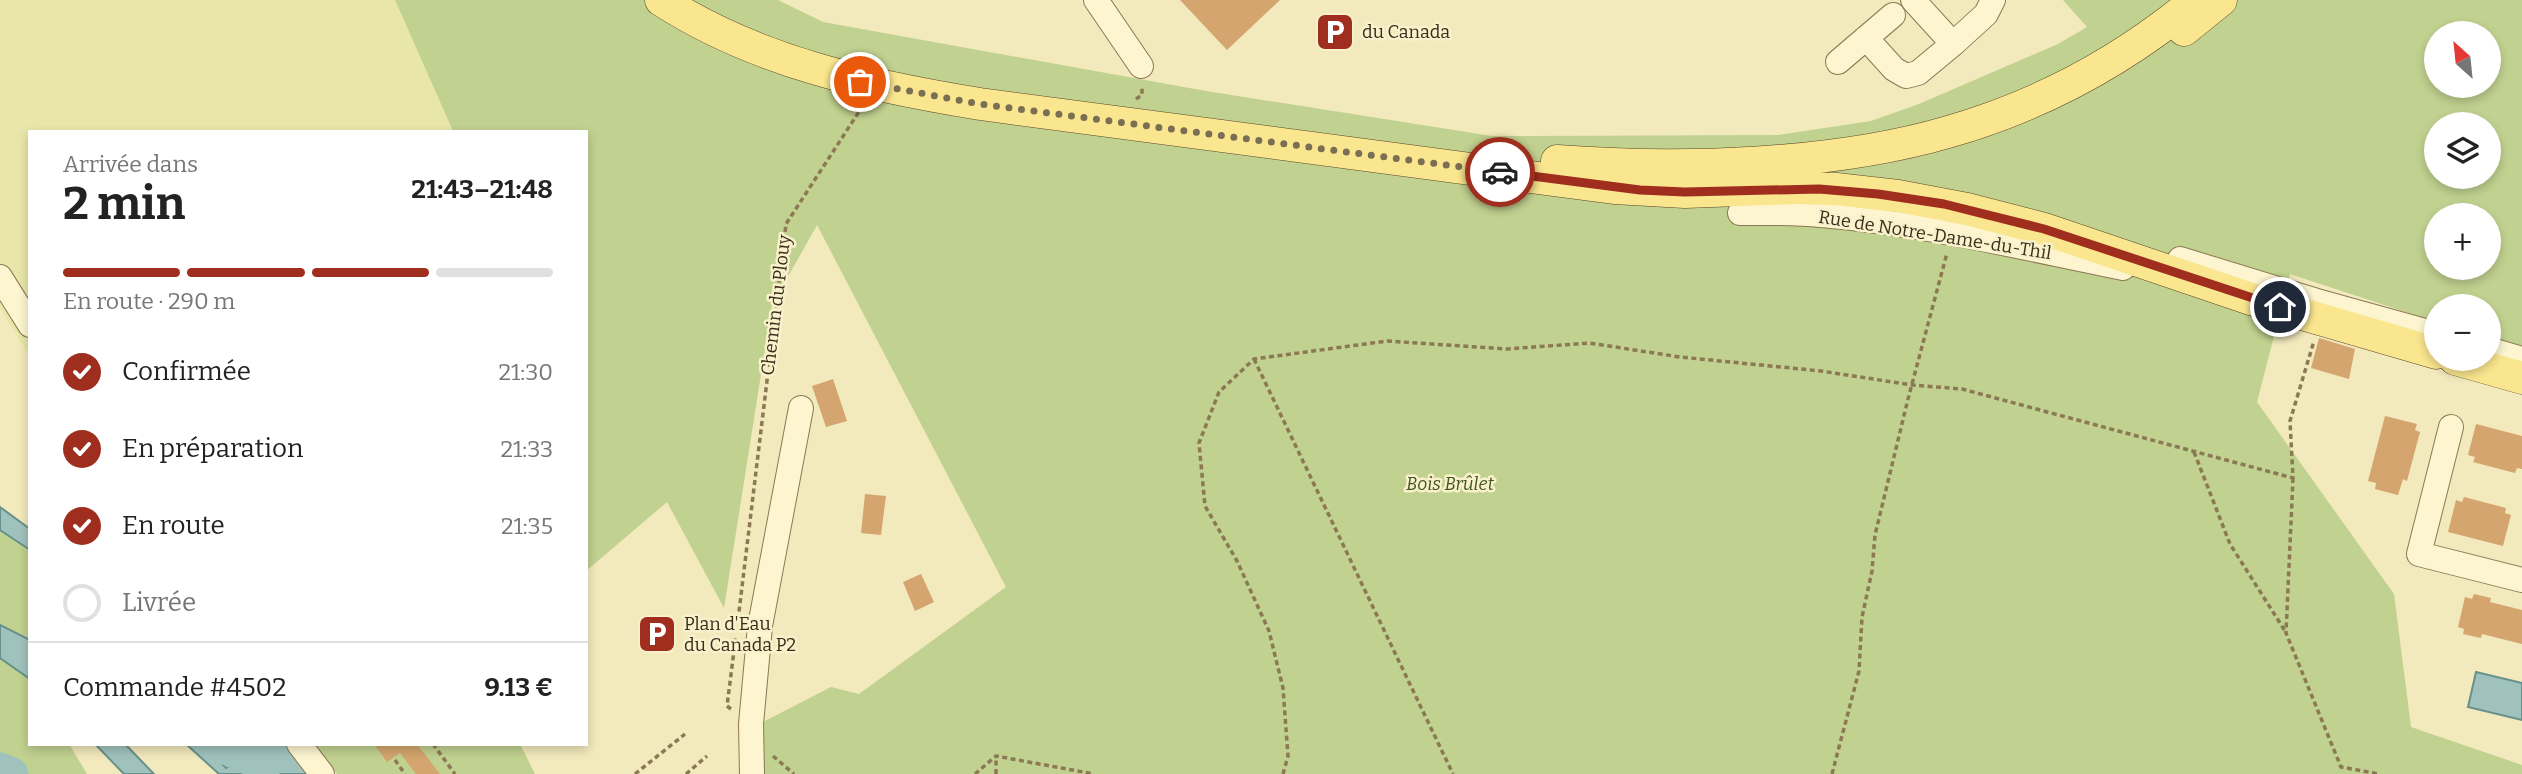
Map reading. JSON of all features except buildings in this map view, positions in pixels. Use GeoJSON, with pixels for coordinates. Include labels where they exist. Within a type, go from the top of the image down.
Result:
{"type":"FeatureCollection","features":[{"type":"Feature","properties":{"kind":"main road"},"geometry":{"type":"LineString","coordinates":[[661,0],[715,30],[774,55],[820,71],[884,87],[980,104],[1614,188],[1662,191],[1819,189],[1885,195],[1994,215],[2095,254]]}},
{"type":"Feature","properties":{"kind":"main road"},"geometry":{"type":"LineString","coordinates":[[693,0],[738,23],[794,46],[872,68],[944,82],[1538,160],[1643,165],[1732,163],[1853,152],[1932,137],[2016,108],[2097,69],[2156,31],[2196,0]]}},
{"type":"Feature","properties":{"kind":"main road"},"geometry":{"type":"LineString","coordinates":[[2097,69],[2180,0]]}},
{"type":"Feature","properties":{"kind":"main road"},"geometry":{"type":"LineString","coordinates":[[1547,178],[1654,182],[1777,178],[1877,166],[1955,148],[2036,118],[2104,84],[2171,41],[2221,0]]}},
{"type":"Feature","properties":{"kind":"main road","name":"Rue de Notre-Dame-du-Thil"},"geometry":{"type":"LineString","coordinates":[[2095,254],[2210,285],[2424,349]]}},
{"type":"Feature","properties":{"kind":"main road"},"geometry":{"type":"LineString","coordinates":[[2497,371],[2522,378]]}},
{"type":"Feature","properties":{"kind":"street"},"geometry":{"type":"LineString","coordinates":[[1096,0],[1140,66]]}},
{"type":"Feature","properties":{"kind":"street"},"geometry":{"type":"LineString","coordinates":[[1913,0],[1953,44]]}},
{"type":"Feature","properties":{"kind":"street"},"geometry":{"type":"LineString","coordinates":[[1866,38],[1894,69],[1906,76],[1918,73],[1986,14],[1993,0]]}},
{"type":"Feature","properties":{"kind":"street"},"geometry":{"type":"LineString","coordinates":[[1838,62],[1893,15]]}},
{"type":"Feature","properties":{"kind":"street","name":"Rue de Notre-Dame-du-Thil"},"geometry":{"type":"LineString","coordinates":[[1740,213],[1826,215],[2095,254],[2114,241],[2424,331]]}},
{"type":"Feature","properties":{"kind":"street"},"geometry":{"type":"LineString","coordinates":[[0,277],[28,322]]}},
{"type":"Feature","properties":{"kind":"street"},"geometry":{"type":"LineString","coordinates":[[2501,353],[2522,359]]}},
{"type":"Feature","properties":{"kind":"street"},"geometry":{"type":"LineString","coordinates":[[752,774],[751,724],[760,626],[802,408]]}},
{"type":"Feature","properties":{"kind":"street"},"geometry":{"type":"LineString","coordinates":[[2451,428],[2419,554],[2522,580]]}},
{"type":"Feature","properties":{"kind":"street"},"geometry":{"type":"LineString","coordinates":[[301,746],[322,774]]}},
{"type":"Feature","properties":{"kind":"path"},"geometry":{"type":"LineString","coordinates":[[1125,107],[1142,95],[1140,66]]}},
{"type":"Feature","properties":{"kind":"path","name":"Chemin du Plouy"},"geometry":{"type":"LineString","coordinates":[[751,724],[727,706],[786,224],[867,99]]}},
{"type":"Feature","properties":{"kind":"path"},"geometry":{"type":"LineString","coordinates":[[1832,774],[1858,671],[1862,617],[1872,570],[1875,535],[1952,234]]}},
{"type":"Feature","properties":{"kind":"path"},"geometry":{"type":"LineString","coordinates":[[2286,633],[2292,478],[2290,421],[2320,319]]}},
{"type":"Feature","properties":{"kind":"path"},"geometry":{"type":"LineString","coordinates":[[1283,774],[1288,757],[1283,688],[1275,654],[1269,631],[1237,561],[1205,506],[1199,443],[1220,393],[1254,359],[1387,341],[1507,349],[1589,343],[1680,357],[1962,389],[2292,478]]}},
{"type":"Feature","properties":{"kind":"path"},"geometry":{"type":"LineString","coordinates":[[1254,359],[1453,774]]}},
{"type":"Feature","properties":{"kind":"path"},"geometry":{"type":"LineString","coordinates":[[2193,450],[2230,544],[2286,633],[2346,774]]}},
{"type":"Feature","properties":{"kind":"path"},"geometry":{"type":"LineString","coordinates":[[635,774],[685,734]]}},
{"type":"Feature","properties":{"kind":"path"},"geometry":{"type":"LineString","coordinates":[[434,746],[454,774]]}},
{"type":"Feature","properties":{"kind":"path"},"geometry":{"type":"LineString","coordinates":[[686,774],[707,756]]}},
{"type":"Feature","properties":{"kind":"path"},"geometry":{"type":"LineString","coordinates":[[975,774],[996,756]]}},
{"type":"Feature","properties":{"kind":"path"},"geometry":{"type":"LineString","coordinates":[[996,756],[996,774]]}},
{"type":"Feature","properties":{"kind":"path"},"geometry":{"type":"LineString","coordinates":[[996,756],[1094,774]]}},
{"type":"Feature","properties":{"kind":"path"},"geometry":{"type":"LineString","coordinates":[[395,760],[405,774]]}},
{"type":"Feature","properties":{"kind":"path"},"geometry":{"type":"LineString","coordinates":[[2341,767],[2379,774]]}},
{"type":"Feature","properties":{"kind":"shaded area"},"geometry":{"type":"Polygon","coordinates":[[[0,0],[395,0],[453,130],[28,130],[28,354],[0,308],[0,0]]]}},
{"type":"Feature","properties":{"kind":"green space","name":"Bois Brûlet"},"geometry":{"type":"Polygon","coordinates":[[[395,0],[778,0],[823,22],[1206,91],[1492,136],[1778,135],[1871,121],[1919,104],[2058,44],[2087,27],[2063,0],[2522,0],[2522,350],[2501,343],[2501,294],[2424,294],[2424,318],[2290,274],[2257,402],[2394,594],[2411,727],[2522,765],[2522,774],[761,774],[763,722],[831,687],[859,694],[1006,587],[817,225],[772,305],[724,608],[667,502],[588,569],[588,130],[453,130],[395,0]]]}},
{"type":"Feature","properties":{"kind":"green space"},"geometry":{"type":"Polygon","coordinates":[[[0,530],[28,550],[28,746],[70,746],[87,774],[0,774],[0,530]]]}},
{"type":"Feature","properties":{"kind":"green space"},"geometry":{"type":"Polygon","coordinates":[[[316,746],[521,746],[535,774],[337,774],[316,746]]]}},
{"type":"Feature","properties":{"kind":"water"},"geometry":{"type":"Polygon","coordinates":[[[0,507],[28,528],[28,549],[0,530],[0,507]]]}},
{"type":"Feature","properties":{"kind":"water"},"geometry":{"type":"Polygon","coordinates":[[[0,625],[28,639],[28,678],[0,658],[0,625]]]}},
{"type":"Feature","properties":{"kind":"water"},"geometry":{"type":"Polygon","coordinates":[[[2476,672],[2522,683],[2522,720],[2468,707],[2476,672]]]}},
{"type":"Feature","properties":{"kind":"water"},"geometry":{"type":"Polygon","coordinates":[[[97,746],[127,746],[154,774],[124,774],[97,746]]]}},
{"type":"Feature","properties":{"kind":"water"},"geometry":{"type":"Polygon","coordinates":[[[188,746],[206,746],[226,768],[251,754],[251,746],[292,746],[313,774],[219,774],[188,746]]]}},
{"type":"Feature","properties":{"kind":"waterway"},"geometry":{"type":"LineString","coordinates":[[221,746],[265,766]]}},
{"type":"Feature","properties":{"kind":"waterway"},"geometry":{"type":"LineString","coordinates":[[0,769],[12,774]]}},
{"type":"Feature","properties":{"kind":"way so far"},"geometry":{"type":"LineString","coordinates":[[860,82],[980,104],[1500,172]]}},
{"type":"Feature","properties":{"kind":"place","name":"du Canada"},"geometry":{"type":"Point","coordinates":[1335,32]}},
{"type":"Feature","properties":{"kind":"place","name":"Plan d'Eau du Canada P2"},"geometry":{"type":"Point","coordinates":[657,634]}},
{"type":"Feature","properties":{"kind":"route"},"geometry":{"type":"LineString","coordinates":[[1500,172],[1640,190],[1685,192],[1819,189],[1858,191],[1944,204],[2044,229],[2280,307]]}}]}
